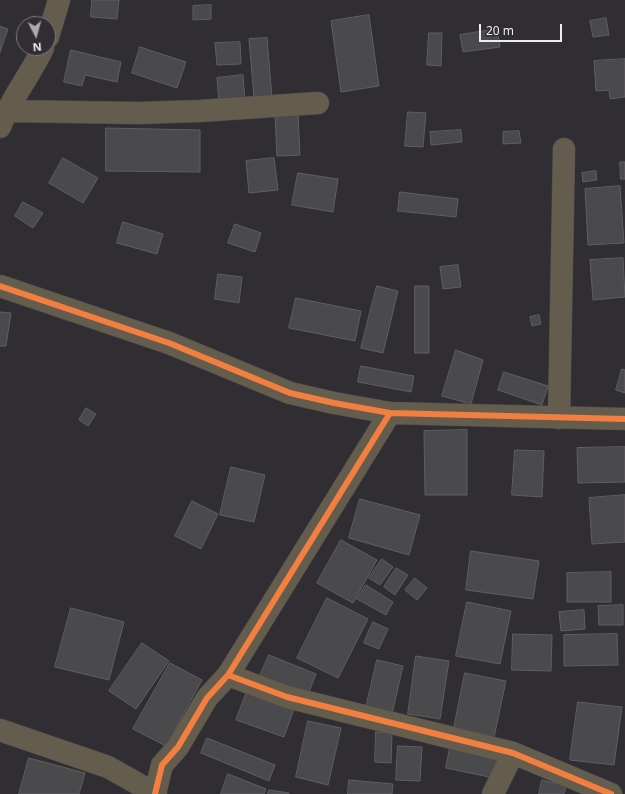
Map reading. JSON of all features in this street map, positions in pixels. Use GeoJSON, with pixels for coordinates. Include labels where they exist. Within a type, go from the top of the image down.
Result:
{"type":"FeatureCollection","features":[{"type":"Feature","properties":{"kind":"street"},"geometry":{"type":"LineString","coordinates":[[54,16],[59,0]]}},
{"type":"Feature","properties":{"kind":"street"},"geometry":{"type":"LineString","coordinates":[[39,56],[22,83],[3,119],[200,111],[318,103]]}},
{"type":"Feature","properties":{"kind":"street"},"geometry":{"type":"LineString","coordinates":[[559,418],[564,149]]}},
{"type":"Feature","properties":{"kind":"street"},"geometry":{"type":"LineString","coordinates":[[0,286],[169,343],[290,393],[390,413],[625,420]]}},
{"type":"Feature","properties":{"kind":"street"},"geometry":{"type":"LineString","coordinates":[[0,730],[108,767],[155,794],[162,765],[178,747],[207,698],[228,675],[390,413]]}},
{"type":"Feature","properties":{"kind":"street"},"geometry":{"type":"LineString","coordinates":[[228,675],[287,697],[513,753],[611,794]]}},
{"type":"Feature","properties":{"kind":"street"},"geometry":{"type":"LineString","coordinates":[[493,794],[513,753]]}},
{"type":"Feature","properties":{"kind":"building"},"geometry":{"type":"Polygon","coordinates":[[[92,0],[119,0],[117,19],[91,17],[92,0]]]}},
{"type":"Feature","properties":{"kind":"building"},"geometry":{"type":"Polygon","coordinates":[[[211,5],[211,19],[193,20],[193,6],[211,5]]]}},
{"type":"Feature","properties":{"kind":"building"},"geometry":{"type":"Polygon","coordinates":[[[369,15],[379,86],[341,92],[331,21],[369,15]]]}},
{"type":"Feature","properties":{"kind":"building"},"geometry":{"type":"Polygon","coordinates":[[[606,18],[609,35],[593,37],[590,21],[606,18]]]}},
{"type":"Feature","properties":{"kind":"building"},"geometry":{"type":"Polygon","coordinates":[[[0,26],[8,29],[0,52],[0,26]]]}},
{"type":"Feature","properties":{"kind":"building"},"geometry":{"type":"Polygon","coordinates":[[[497,29],[500,47],[463,52],[460,35],[497,29]]]}},
{"type":"Feature","properties":{"kind":"building"},"geometry":{"type":"Polygon","coordinates":[[[429,33],[442,33],[441,66],[427,65],[429,33]]]}},
{"type":"Feature","properties":{"kind":"building"},"geometry":{"type":"Polygon","coordinates":[[[267,38],[272,97],[254,98],[249,39],[267,38]]]}},
{"type":"Feature","properties":{"kind":"building"},"geometry":{"type":"Polygon","coordinates":[[[240,42],[241,64],[217,65],[215,43],[240,42]]]}},
{"type":"Feature","properties":{"kind":"building"},"geometry":{"type":"Polygon","coordinates":[[[140,47],[186,62],[177,88],[132,73],[140,47]]]}},
{"type":"Feature","properties":{"kind":"building"},"geometry":{"type":"Polygon","coordinates":[[[71,50],[121,62],[117,82],[85,75],[82,86],[64,82],[71,50]]]}},
{"type":"Feature","properties":{"kind":"building"},"geometry":{"type":"Polygon","coordinates":[[[625,59],[625,97],[610,99],[609,90],[596,91],[594,61],[625,59]]]}},
{"type":"Feature","properties":{"kind":"building"},"geometry":{"type":"Polygon","coordinates":[[[243,75],[245,101],[219,103],[217,78],[243,75]]]}},
{"type":"Feature","properties":{"kind":"building"},"geometry":{"type":"Polygon","coordinates":[[[408,112],[426,113],[423,147],[405,146],[408,112]]]}},
{"type":"Feature","properties":{"kind":"building"},"geometry":{"type":"Polygon","coordinates":[[[298,114],[300,155],[277,156],[275,115],[298,114]]]}},
{"type":"Feature","properties":{"kind":"building"},"geometry":{"type":"Polygon","coordinates":[[[106,128],[200,130],[200,172],[106,171],[106,128]]]}},
{"type":"Feature","properties":{"kind":"building"},"geometry":{"type":"Polygon","coordinates":[[[461,130],[462,142],[431,145],[430,132],[461,130]]]}},
{"type":"Feature","properties":{"kind":"building"},"geometry":{"type":"Polygon","coordinates":[[[519,131],[521,143],[503,144],[503,132],[519,131]]]}},
{"type":"Feature","properties":{"kind":"building"},"geometry":{"type":"Polygon","coordinates":[[[63,158],[98,178],[83,203],[49,183],[63,158]]]}},
{"type":"Feature","properties":{"kind":"building"},"geometry":{"type":"Polygon","coordinates":[[[274,158],[278,190],[249,193],[246,161],[274,158]]]}},
{"type":"Feature","properties":{"kind":"building"},"geometry":{"type":"Polygon","coordinates":[[[620,162],[625,162],[625,179],[621,179],[620,162]]]}},
{"type":"Feature","properties":{"kind":"building"},"geometry":{"type":"Polygon","coordinates":[[[596,171],[597,180],[583,182],[582,173],[596,171]]]}},
{"type":"Feature","properties":{"kind":"building"},"geometry":{"type":"Polygon","coordinates":[[[298,173],[338,179],[333,212],[292,205],[298,173]]]}},
{"type":"Feature","properties":{"kind":"building"},"geometry":{"type":"Polygon","coordinates":[[[620,186],[624,243],[588,245],[585,189],[620,186]]]}},
{"type":"Feature","properties":{"kind":"building"},"geometry":{"type":"Polygon","coordinates":[[[400,192],[458,199],[456,217],[398,211],[400,192]]]}},
{"type":"Feature","properties":{"kind":"building"},"geometry":{"type":"Polygon","coordinates":[[[23,202],[43,213],[33,228],[15,216],[23,202]]]}},
{"type":"Feature","properties":{"kind":"building"},"geometry":{"type":"Polygon","coordinates":[[[123,222],[163,234],[157,254],[117,243],[123,222]]]}},
{"type":"Feature","properties":{"kind":"building"},"geometry":{"type":"Polygon","coordinates":[[[235,224],[261,233],[255,252],[228,243],[235,224]]]}},
{"type":"Feature","properties":{"kind":"building"},"geometry":{"type":"Polygon","coordinates":[[[623,258],[625,297],[593,300],[590,260],[623,258]]]}},
{"type":"Feature","properties":{"kind":"building"},"geometry":{"type":"Polygon","coordinates":[[[458,265],[461,287],[443,289],[440,267],[458,265]]]}},
{"type":"Feature","properties":{"kind":"building"},"geometry":{"type":"Polygon","coordinates":[[[218,274],[242,277],[239,303],[215,299],[218,274]]]}},
{"type":"Feature","properties":{"kind":"building"},"geometry":{"type":"Polygon","coordinates":[[[377,286],[398,291],[383,353],[361,348],[377,286]]]}},
{"type":"Feature","properties":{"kind":"building"},"geometry":{"type":"Polygon","coordinates":[[[415,286],[429,286],[429,353],[415,353],[415,286]]]}},
{"type":"Feature","properties":{"kind":"building"},"geometry":{"type":"Polygon","coordinates":[[[296,298],[361,311],[355,341],[289,328],[296,298]]]}},
{"type":"Feature","properties":{"kind":"building"},"geometry":{"type":"Polygon","coordinates":[[[0,312],[11,313],[6,346],[0,346],[0,312]]]}},
{"type":"Feature","properties":{"kind":"building"},"geometry":{"type":"Polygon","coordinates":[[[539,315],[541,324],[532,326],[530,317],[539,315]]]}},
{"type":"Feature","properties":{"kind":"building"},"geometry":{"type":"Polygon","coordinates":[[[456,350],[483,360],[471,404],[442,396],[456,350]]]}},
{"type":"Feature","properties":{"kind":"building"},"geometry":{"type":"Polygon","coordinates":[[[361,366],[414,376],[411,392],[358,382],[361,366]]]}},
{"type":"Feature","properties":{"kind":"building"},"geometry":{"type":"Polygon","coordinates":[[[622,369],[625,370],[625,393],[616,390],[622,369]]]}},
{"type":"Feature","properties":{"kind":"building"},"geometry":{"type":"Polygon","coordinates":[[[504,372],[548,386],[542,405],[498,390],[504,372]]]}},
{"type":"Feature","properties":{"kind":"building"},"geometry":{"type":"Polygon","coordinates":[[[86,408],[96,414],[88,426],[79,420],[86,408]]]}},
{"type":"Feature","properties":{"kind":"building"},"geometry":{"type":"Polygon","coordinates":[[[467,430],[467,495],[425,495],[424,431],[467,430]]]}},
{"type":"Feature","properties":{"kind":"building"},"geometry":{"type":"Polygon","coordinates":[[[625,447],[625,482],[578,483],[577,448],[625,447]]]}},
{"type":"Feature","properties":{"kind":"building"},"geometry":{"type":"Polygon","coordinates":[[[515,450],[544,451],[542,497],[512,495],[515,450]]]}},
{"type":"Feature","properties":{"kind":"building"},"geometry":{"type":"Polygon","coordinates":[[[231,467],[265,475],[254,522],[220,515],[231,467]]]}},
{"type":"Feature","properties":{"kind":"building"},"geometry":{"type":"Polygon","coordinates":[[[625,495],[625,542],[592,544],[589,498],[625,495]]]}},
{"type":"Feature","properties":{"kind":"building"},"geometry":{"type":"Polygon","coordinates":[[[360,499],[420,515],[409,555],[349,538],[360,499]]]}},
{"type":"Feature","properties":{"kind":"building"},"geometry":{"type":"Polygon","coordinates":[[[192,501],[218,514],[201,549],[175,536],[192,501]]]}},
{"type":"Feature","properties":{"kind":"building"},"geometry":{"type":"Polygon","coordinates":[[[341,540],[377,560],[353,603],[317,583],[341,540]]]}},
{"type":"Feature","properties":{"kind":"building"},"geometry":{"type":"Polygon","coordinates":[[[471,551],[539,561],[533,599],[466,590],[471,551]]]}},
{"type":"Feature","properties":{"kind":"building"},"geometry":{"type":"Polygon","coordinates":[[[382,559],[393,567],[380,585],[369,578],[382,559]]]}},
{"type":"Feature","properties":{"kind":"building"},"geometry":{"type":"Polygon","coordinates":[[[396,568],[408,575],[395,595],[384,587],[396,568]]]}},
{"type":"Feature","properties":{"kind":"building"},"geometry":{"type":"Polygon","coordinates":[[[611,572],[611,602],[567,602],[567,573],[611,572]]]}},
{"type":"Feature","properties":{"kind":"building"},"geometry":{"type":"Polygon","coordinates":[[[415,578],[427,588],[417,600],[405,590],[415,578]]]}},
{"type":"Feature","properties":{"kind":"building"},"geometry":{"type":"Polygon","coordinates":[[[366,585],[393,602],[386,615],[357,599],[366,585]]]}},
{"type":"Feature","properties":{"kind":"building"},"geometry":{"type":"Polygon","coordinates":[[[327,598],[368,619],[338,678],[297,658],[327,598]]]}},
{"type":"Feature","properties":{"kind":"building"},"geometry":{"type":"Polygon","coordinates":[[[467,602],[511,611],[500,664],[456,656],[467,602]]]}},
{"type":"Feature","properties":{"kind":"building"},"geometry":{"type":"Polygon","coordinates":[[[623,605],[623,625],[599,625],[598,606],[623,605]]]}},
{"type":"Feature","properties":{"kind":"building"},"geometry":{"type":"Polygon","coordinates":[[[71,608],[124,622],[109,680],[55,667],[71,608]]]}},
{"type":"Feature","properties":{"kind":"building"},"geometry":{"type":"Polygon","coordinates":[[[584,610],[585,629],[561,631],[559,612],[584,610]]]}},
{"type":"Feature","properties":{"kind":"building"},"geometry":{"type":"Polygon","coordinates":[[[373,622],[388,629],[379,649],[364,643],[373,622]]]}},
{"type":"Feature","properties":{"kind":"building"},"geometry":{"type":"Polygon","coordinates":[[[513,634],[552,635],[551,671],[512,670],[513,634]]]}},
{"type":"Feature","properties":{"kind":"building"},"geometry":{"type":"Polygon","coordinates":[[[617,634],[618,665],[564,666],[564,635],[617,634]]]}},
{"type":"Feature","properties":{"kind":"building"},"geometry":{"type":"Polygon","coordinates":[[[142,643],[169,661],[136,709],[109,691],[142,643]]]}},
{"type":"Feature","properties":{"kind":"building"},"geometry":{"type":"Polygon","coordinates":[[[269,655],[316,674],[307,697],[259,678],[269,655]]]}},
{"type":"Feature","properties":{"kind":"building"},"geometry":{"type":"Polygon","coordinates":[[[416,656],[449,661],[440,719],[408,714],[416,656]]]}},
{"type":"Feature","properties":{"kind":"building"},"geometry":{"type":"Polygon","coordinates":[[[377,660],[403,666],[392,714],[366,708],[377,660]]]}},
{"type":"Feature","properties":{"kind":"building"},"geometry":{"type":"Polygon","coordinates":[[[170,663],[202,680],[166,746],[133,729],[170,663]]]}},
{"type":"Feature","properties":{"kind":"building"},"geometry":{"type":"Polygon","coordinates":[[[465,673],[506,681],[493,742],[453,733],[465,673]]]}},
{"type":"Feature","properties":{"kind":"building"},"geometry":{"type":"Polygon","coordinates":[[[248,689],[295,706],[284,737],[236,720],[248,689]]]}},
{"type":"Feature","properties":{"kind":"building"},"geometry":{"type":"Polygon","coordinates":[[[578,702],[622,707],[614,765],[570,760],[578,702]]]}},
{"type":"Feature","properties":{"kind":"building"},"geometry":{"type":"Polygon","coordinates":[[[308,721],[341,728],[328,785],[296,777],[308,721]]]}},
{"type":"Feature","properties":{"kind":"building"},"geometry":{"type":"Polygon","coordinates":[[[376,732],[392,733],[391,763],[375,762],[376,732]]]}},
{"type":"Feature","properties":{"kind":"building"},"geometry":{"type":"Polygon","coordinates":[[[207,738],[275,765],[269,781],[201,753],[207,738]]]}},
{"type":"Feature","properties":{"kind":"building"},"geometry":{"type":"Polygon","coordinates":[[[398,746],[422,747],[420,781],[396,780],[398,746]]]}},
{"type":"Feature","properties":{"kind":"building"},"geometry":{"type":"Polygon","coordinates":[[[450,748],[498,758],[494,778],[446,768],[450,748]]]}},
{"type":"Feature","properties":{"kind":"building"},"geometry":{"type":"Polygon","coordinates":[[[29,758],[85,773],[79,794],[19,794],[29,758]]]}},
{"type":"Feature","properties":{"kind":"building"},"geometry":{"type":"Polygon","coordinates":[[[228,774],[266,789],[264,794],[221,794],[228,774]]]}},
{"type":"Feature","properties":{"kind":"building"},"geometry":{"type":"Polygon","coordinates":[[[349,780],[393,784],[392,794],[348,794],[349,780]]]}},
{"type":"Feature","properties":{"kind":"building"},"geometry":{"type":"Polygon","coordinates":[[[542,780],[566,786],[564,794],[539,794],[542,780]]]}},
{"type":"Feature","properties":{"kind":"building"},"geometry":{"type":"Polygon","coordinates":[[[269,790],[289,793],[289,794],[268,794],[269,790]]]}},
{"type":"Feature","properties":{"kind":"cycle path"},"geometry":{"type":"LineString","coordinates":[[0,286],[169,343],[290,393],[334,403],[390,413],[625,419]]}},
{"type":"Feature","properties":{"kind":"cycle path"},"geometry":{"type":"LineString","coordinates":[[155,794],[162,765],[178,747],[207,698],[228,675],[390,413]]}},
{"type":"Feature","properties":{"kind":"cycle path"},"geometry":{"type":"LineString","coordinates":[[228,675],[287,697],[513,753],[611,794]]}}]}
